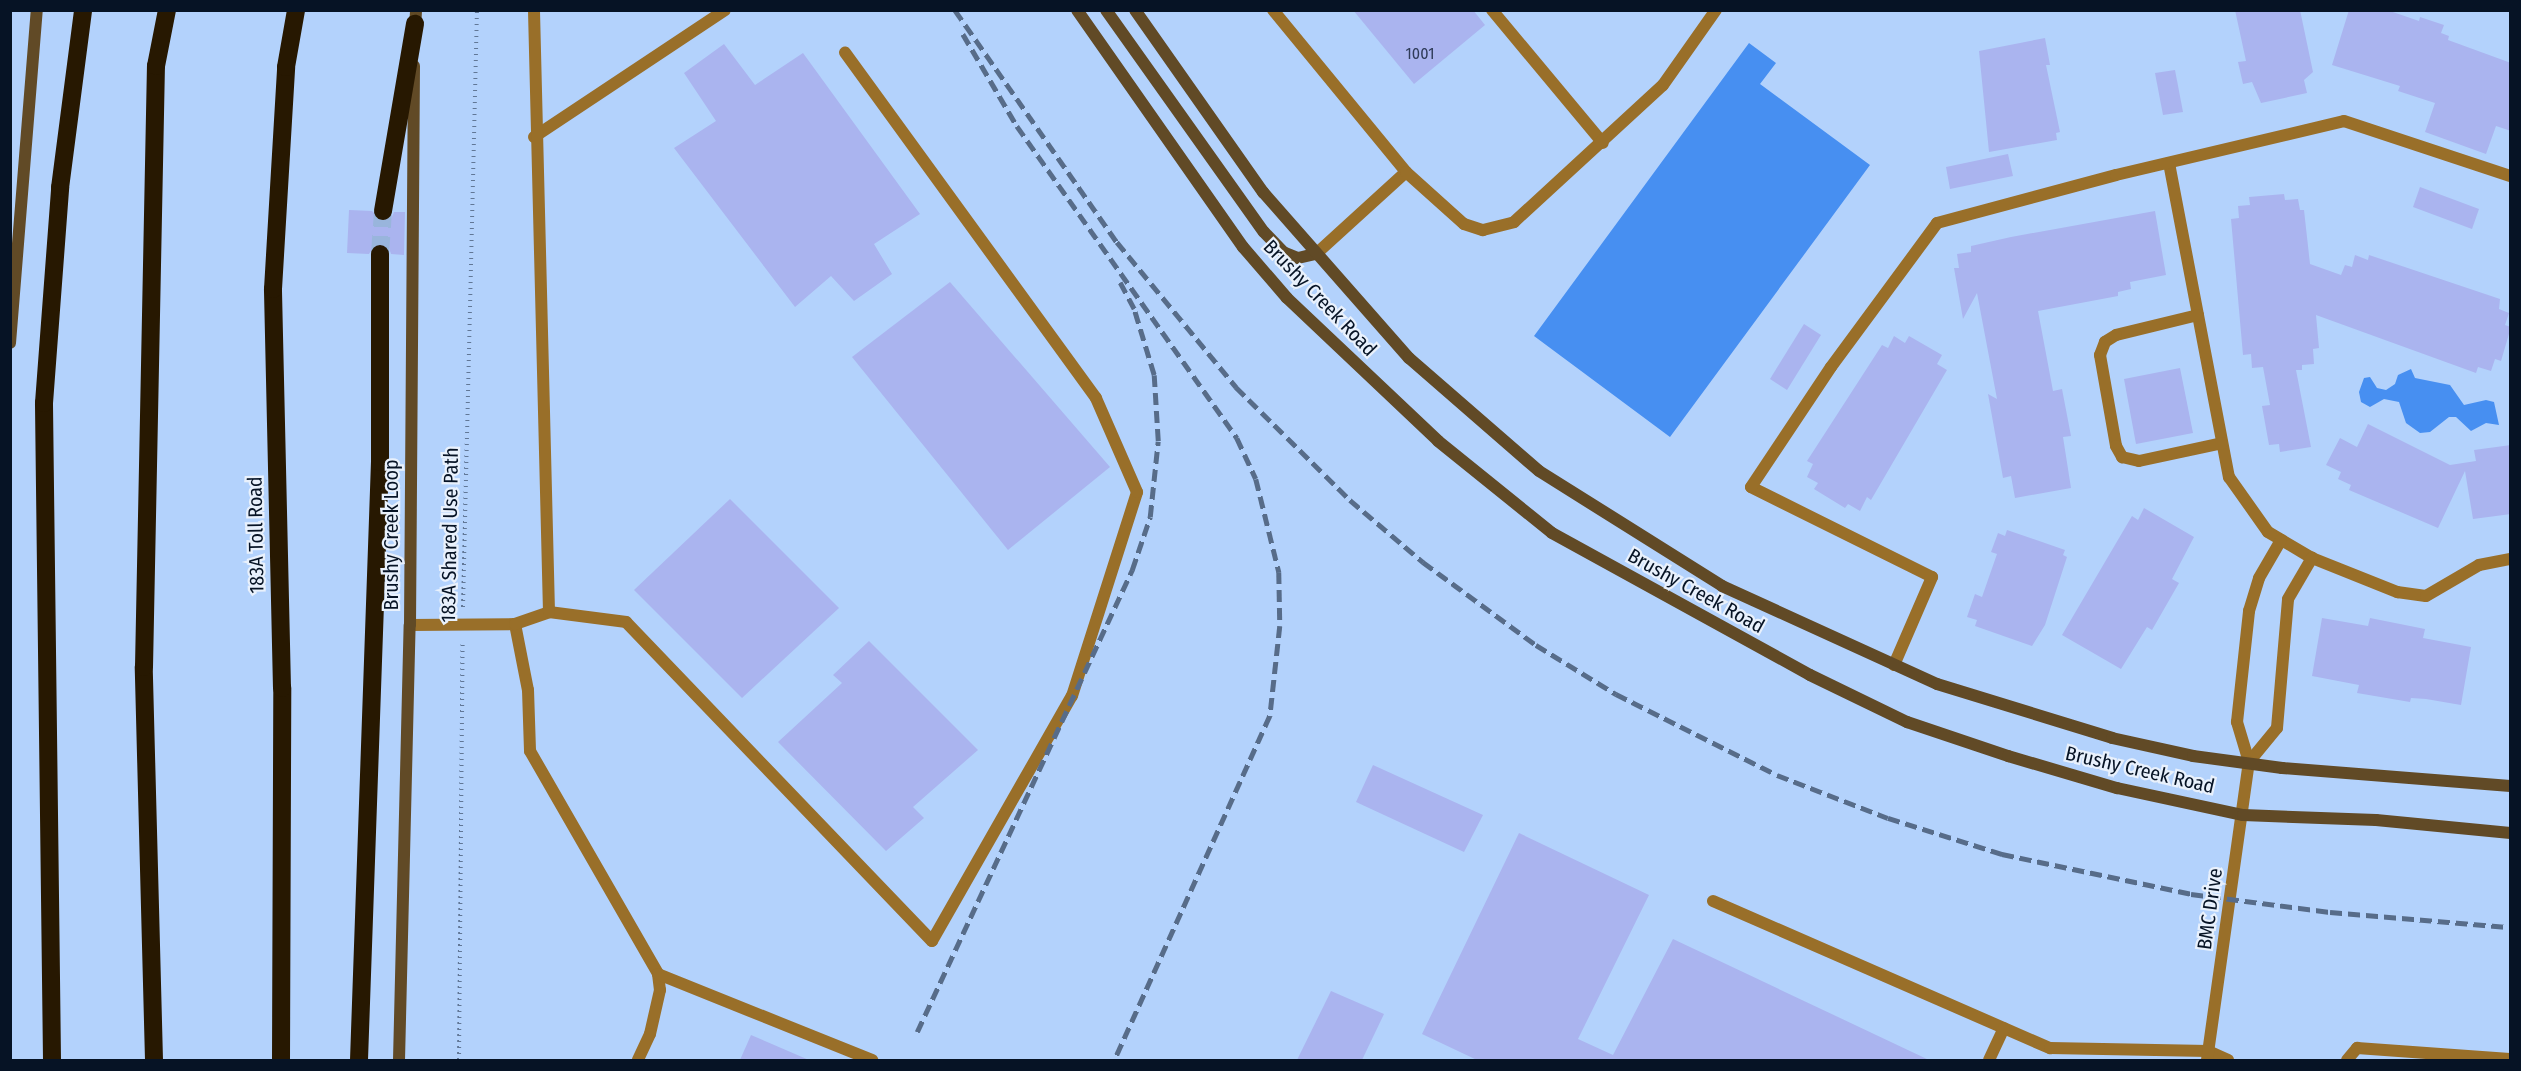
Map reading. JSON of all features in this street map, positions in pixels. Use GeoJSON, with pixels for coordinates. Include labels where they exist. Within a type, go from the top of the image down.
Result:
{"type":"FeatureCollection","features":[{"type":"Feature","properties":{"kind":"highway"},"geometry":{"type":"LineString","coordinates":[[52,1060],[44,403],[60,188],[83,10]]}},
{"type":"Feature","properties":{"kind":"highway"},"geometry":{"type":"LineString","coordinates":[[154,1060],[144,667],[156,66],[167,10]]}},
{"type":"Feature","properties":{"kind":"highway","name":"183A Toll Road"},"geometry":{"type":"LineString","coordinates":[[280,1060],[282,688],[273,289],[286,67],[296,10]]}},
{"type":"Feature","properties":{"kind":"highway"},"geometry":{"type":"LineString","coordinates":[[383,211],[415,17]]}},
{"type":"Feature","properties":{"kind":"highway"},"geometry":{"type":"LineString","coordinates":[[359,1060],[380,462],[380,254]]}},
{"type":"Feature","properties":{"kind":"main road"},"geometry":{"type":"LineString","coordinates":[[10,343],[37,10]]}},
{"type":"Feature","properties":{"kind":"main road","name":"Brushy Creek Road"},"geometry":{"type":"LineString","coordinates":[[1077,10],[1243,247],[1287,298],[1438,441],[1552,533],[1810,675],[1907,722],[2117,788],[2243,814],[2376,820],[2511,833]]}},
{"type":"Feature","properties":{"kind":"main road"},"geometry":{"type":"LineString","coordinates":[[1106,10],[1264,232],[1283,252],[1298,258],[1316,254]]}},
{"type":"Feature","properties":{"kind":"main road","name":"Brushy Creek Road"},"geometry":{"type":"LineString","coordinates":[[1135,10],[1263,192],[1409,358],[1539,471],[1722,586],[1937,684],[2112,738],[2193,756],[2282,768],[2511,786]]}},
{"type":"Feature","properties":{"kind":"main road","name":"Brushy Creek Loop"},"geometry":{"type":"LineString","coordinates":[[399,1060],[410,625],[415,17]]}},
{"type":"Feature","properties":{"kind":"street"},"geometry":{"type":"LineString","coordinates":[[534,10],[534,137],[549,612]]}},
{"type":"Feature","properties":{"kind":"street"},"geometry":{"type":"LineString","coordinates":[[534,137],[725,10]]}},
{"type":"Feature","properties":{"kind":"street"},"geometry":{"type":"LineString","coordinates":[[1273,10],[1406,172],[1464,224],[1483,230],[1514,222],[1603,143],[1663,85],[1716,10]]}},
{"type":"Feature","properties":{"kind":"street"},"geometry":{"type":"LineString","coordinates":[[1492,10],[1603,143]]}},
{"type":"Feature","properties":{"kind":"street"},"geometry":{"type":"LineString","coordinates":[[410,625],[516,624],[549,612],[626,622],[932,941],[1072,696],[1137,492],[1096,398],[845,52]]}},
{"type":"Feature","properties":{"kind":"street"},"geometry":{"type":"LineString","coordinates":[[1894,665],[1932,577],[1751,487],[1831,367],[1937,223],[2169,163],[2344,121],[2511,176]]}},
{"type":"Feature","properties":{"kind":"street"},"geometry":{"type":"LineString","coordinates":[[2169,163],[2229,477],[2268,532],[2312,558],[2397,592],[2426,596],[2479,565],[2511,559]]}},
{"type":"Feature","properties":{"kind":"street"},"geometry":{"type":"LineString","coordinates":[[1316,254],[1406,172]]}},
{"type":"Feature","properties":{"kind":"street"},"geometry":{"type":"LineString","coordinates":[[2198,315],[2116,335],[2105,342],[2100,355],[2116,446],[2122,457],[2139,461],[2222,442]]}},
{"type":"Feature","properties":{"kind":"street"},"geometry":{"type":"LineString","coordinates":[[2249,762],[2237,722],[2249,611],[2259,579],[2281,540]]}},
{"type":"Feature","properties":{"kind":"street"},"geometry":{"type":"LineString","coordinates":[[2249,762],[2277,728],[2288,599],[2312,558]]}},
{"type":"Feature","properties":{"kind":"street"},"geometry":{"type":"LineString","coordinates":[[516,624],[528,690],[530,751],[658,974],[660,990],[650,1034],[638,1060]]}},
{"type":"Feature","properties":{"kind":"street","name":"BMC Drive"},"geometry":{"type":"LineString","coordinates":[[2208,1056],[2249,762]]}},
{"type":"Feature","properties":{"kind":"street"},"geometry":{"type":"LineString","coordinates":[[1713,901],[2050,1048],[2208,1056],[2228,1060]]}},
{"type":"Feature","properties":{"kind":"street"},"geometry":{"type":"LineString","coordinates":[[658,974],[872,1060]]}},
{"type":"Feature","properties":{"kind":"street"},"geometry":{"type":"LineString","coordinates":[[1989,1060],[2004,1028]]}},
{"type":"Feature","properties":{"kind":"street"},"geometry":{"type":"LineString","coordinates":[[2075,1060],[2080,1048]]}},
{"type":"Feature","properties":{"kind":"street"},"geometry":{"type":"LineString","coordinates":[[2347,1060],[2357,1048],[2511,1059]]}},
{"type":"Feature","properties":{"kind":"path","name":"183A Shared Use Path"},"geometry":{"type":"LineString","coordinates":[[459,1060],[463,624],[477,10]]}},
{"type":"Feature","properties":{"kind":"water"},"geometry":{"type":"Polygon","coordinates":[[[1749,43],[1776,63],[1760,84],[1870,165],[1670,437],[1534,336],[1749,43]]]}},
{"type":"Feature","properties":{"kind":"water"},"geometry":{"type":"Polygon","coordinates":[[[2411,369],[2415,378],[2450,385],[2464,405],[2486,400],[2494,402],[2499,425],[2486,423],[2471,431],[2456,417],[2449,417],[2430,432],[2420,433],[2406,423],[2399,402],[2384,399],[2370,407],[2361,402],[2359,392],[2364,378],[2370,377],[2377,388],[2386,390],[2395,384],[2398,375],[2411,369]]]}},
{"type":"Feature","properties":{"kind":"building"},"geometry":{"type":"Polygon","coordinates":[[[1353,10],[1473,10],[1485,25],[1414,84],[1353,10]]]}},
{"type":"Feature","properties":{"kind":"building"},"geometry":{"type":"Polygon","coordinates":[[[2235,10],[2300,10],[2313,72],[2304,80],[2307,93],[2261,103],[2252,82],[2243,84],[2238,62],[2246,61],[2235,10]]]}},
{"type":"Feature","properties":{"kind":"building"},"geometry":{"type":"Polygon","coordinates":[[[2349,10],[2387,10],[2419,21],[2420,17],[2444,25],[2441,33],[2449,36],[2448,40],[2511,63],[2511,131],[2496,126],[2486,154],[2425,132],[2435,103],[2398,91],[2400,86],[2332,65],[2349,10]]]}},
{"type":"Feature","properties":{"kind":"building"},"geometry":{"type":"Polygon","coordinates":[[[2045,38],[2050,65],[2046,65],[2060,132],[2056,133],[2057,140],[1989,152],[1979,51],[2045,38]]]}},
{"type":"Feature","properties":{"kind":"building"},"geometry":{"type":"Polygon","coordinates":[[[724,44],[755,85],[803,53],[920,214],[874,244],[892,274],[854,301],[831,276],[795,307],[674,148],[716,121],[684,73],[724,44]]]}},
{"type":"Feature","properties":{"kind":"building"},"geometry":{"type":"Polygon","coordinates":[[[2175,70],[2183,112],[2163,115],[2155,73],[2175,70]]]}},
{"type":"Feature","properties":{"kind":"building"},"geometry":{"type":"Polygon","coordinates":[[[2008,154],[2013,176],[1950,189],[1946,167],[2008,154]]]}},
{"type":"Feature","properties":{"kind":"building"},"geometry":{"type":"Polygon","coordinates":[[[2420,187],[2479,209],[2472,229],[2413,207],[2420,187]]]}},
{"type":"Feature","properties":{"kind":"building"},"geometry":{"type":"Polygon","coordinates":[[[2284,194],[2285,200],[2298,199],[2300,210],[2304,210],[2310,264],[2341,275],[2345,265],[2352,267],[2355,255],[2368,260],[2369,255],[2500,299],[2499,309],[2509,313],[2505,325],[2511,327],[2501,361],[2495,359],[2491,371],[2478,367],[2476,373],[2316,315],[2319,348],[2313,349],[2314,364],[2302,365],[2302,370],[2296,370],[2311,447],[2280,452],[2279,444],[2269,445],[2262,406],[2270,405],[2263,367],[2252,368],[2251,354],[2243,355],[2231,219],[2239,218],[2238,206],[2250,205],[2249,197],[2284,194]]]}},
{"type":"Feature","properties":{"kind":"building"},"geometry":{"type":"Polygon","coordinates":[[[349,210],[372,211],[382,222],[391,219],[394,212],[405,212],[404,255],[391,254],[389,248],[381,243],[374,245],[369,254],[347,253],[349,210]]]}},
{"type":"Feature","properties":{"kind":"building"},"geometry":{"type":"Polygon","coordinates":[[[2155,211],[2166,275],[2130,282],[2131,289],[2118,292],[2118,296],[2038,311],[2053,391],[2062,389],[2071,436],[2063,437],[2071,488],[2015,498],[2011,476],[2003,478],[1988,394],[1997,399],[1977,293],[1963,319],[1954,268],[1959,268],[1957,254],[1971,252],[1971,246],[2011,237],[2155,211]]]}},
{"type":"Feature","properties":{"kind":"building"},"geometry":{"type":"Polygon","coordinates":[[[950,282],[1110,467],[1008,550],[852,357],[950,282]]]}},
{"type":"Feature","properties":{"kind":"building"},"geometry":{"type":"Polygon","coordinates":[[[1804,324],[1821,335],[1787,390],[1770,379],[1804,324]]]}},
{"type":"Feature","properties":{"kind":"building"},"geometry":{"type":"Polygon","coordinates":[[[1894,336],[1905,343],[1909,336],[1942,355],[1937,364],[1947,370],[1871,500],[1867,497],[1860,511],[1848,504],[1845,508],[1814,489],[1818,483],[1807,477],[1813,464],[1807,461],[1882,345],[1888,348],[1894,336]]]}},
{"type":"Feature","properties":{"kind":"building"},"geometry":{"type":"Polygon","coordinates":[[[2180,368],[2193,433],[2136,444],[2124,379],[2180,368]]]}},
{"type":"Feature","properties":{"kind":"building"},"geometry":{"type":"Polygon","coordinates":[[[2368,424],[2450,465],[2476,461],[2474,450],[2511,445],[2511,514],[2473,519],[2465,471],[2438,528],[2349,490],[2351,485],[2338,479],[2341,472],[2326,465],[2340,438],[2357,447],[2368,424]]]}},
{"type":"Feature","properties":{"kind":"building"},"geometry":{"type":"Polygon","coordinates":[[[730,499],[839,608],[742,698],[634,590],[730,499]]]}},
{"type":"Feature","properties":{"kind":"building"},"geometry":{"type":"Polygon","coordinates":[[[2144,508],[2194,537],[2172,579],[2179,583],[2152,630],[2147,627],[2121,669],[2062,635],[2132,516],[2138,520],[2144,508]]]}},
{"type":"Feature","properties":{"kind":"building"},"geometry":{"type":"Polygon","coordinates":[[[2007,530],[2065,550],[2063,555],[2067,557],[2045,625],[2032,646],[1975,626],[1977,620],[1967,617],[1975,594],[1982,597],[1997,554],[1991,552],[1998,533],[2005,536],[2007,530]]]}},
{"type":"Feature","properties":{"kind":"building"},"geometry":{"type":"Polygon","coordinates":[[[2322,618],[2368,626],[2370,618],[2425,629],[2423,638],[2471,647],[2461,705],[2411,698],[2410,702],[2357,693],[2359,685],[2312,676],[2322,618]]]}},
{"type":"Feature","properties":{"kind":"building"},"geometry":{"type":"Polygon","coordinates":[[[869,641],[978,750],[913,807],[924,818],[886,851],[778,742],[842,683],[833,675],[869,641]]]}},
{"type":"Feature","properties":{"kind":"building"},"geometry":{"type":"Polygon","coordinates":[[[1373,765],[1483,815],[1464,852],[1356,802],[1373,765]]]}},
{"type":"Feature","properties":{"kind":"building"},"geometry":{"type":"Polygon","coordinates":[[[1519,833],[1649,895],[1578,1039],[1613,1055],[1673,939],[1929,1060],[1477,1060],[1422,1034],[1519,833]]]}},
{"type":"Feature","properties":{"kind":"building"},"geometry":{"type":"Polygon","coordinates":[[[1331,991],[1384,1014],[1362,1060],[1297,1060],[1331,991]]]}},
{"type":"Feature","properties":{"kind":"building"},"geometry":{"type":"Polygon","coordinates":[[[751,1035],[809,1060],[740,1060],[751,1035]]]}},
{"type":"Feature","properties":{"kind":"tunnel"},"geometry":{"type":"LineString","coordinates":[[380,254],[383,211]]}},
{"type":"Feature","properties":{"kind":"railway"},"geometry":{"type":"LineString","coordinates":[[955,10],[1117,242],[1236,387],[1350,500],[1423,562],[1536,645],[1616,694],[1777,775],[1888,818],[2002,854],[2191,894],[2330,912],[2510,927]]}},
{"type":"Feature","properties":{"kind":"railway"},"geometry":{"type":"LineString","coordinates":[[963,34],[1017,126],[1237,438],[1256,479],[1279,572],[1280,626],[1270,716],[1115,1060]]}},
{"type":"Feature","properties":{"kind":"railway"},"geometry":{"type":"LineString","coordinates":[[917,1032],[1132,570],[1150,517],[1158,441],[1154,375],[1134,309],[1120,283]]}}]}
